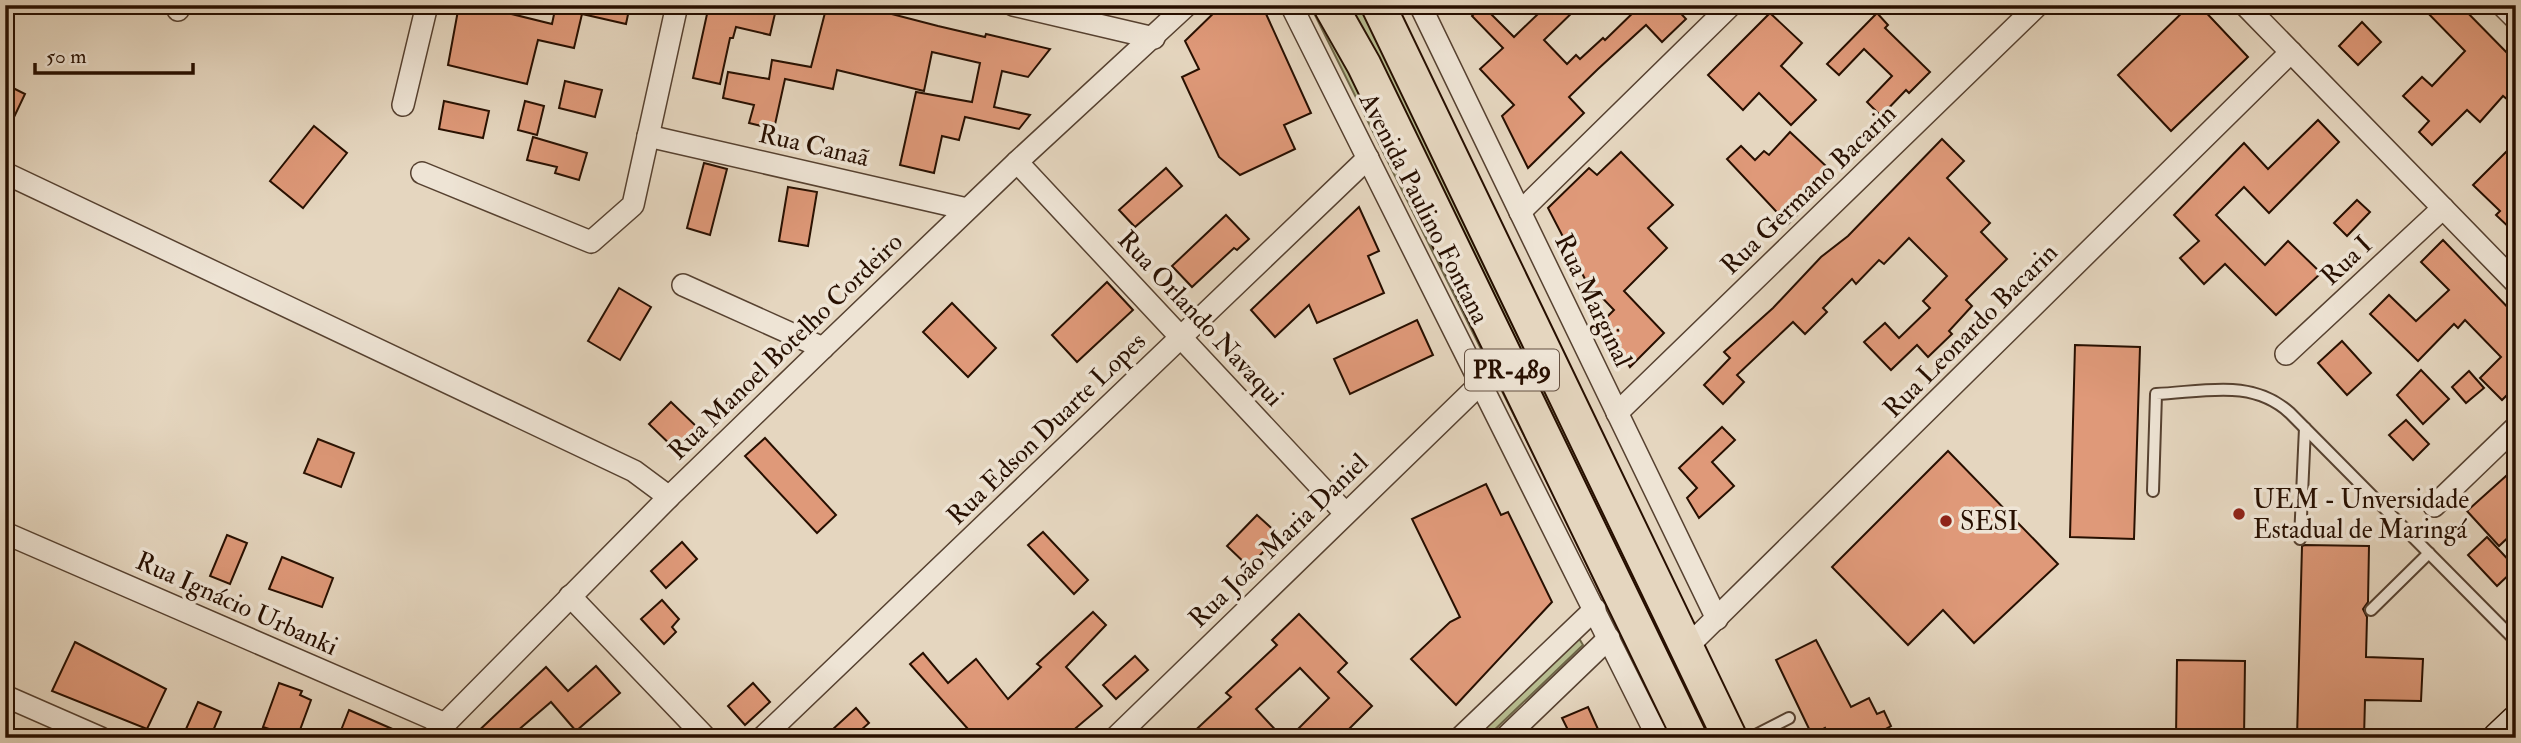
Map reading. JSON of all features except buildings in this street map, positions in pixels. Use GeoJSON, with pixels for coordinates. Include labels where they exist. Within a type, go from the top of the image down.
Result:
{"type":"FeatureCollection","features":[{"type":"Feature","properties":{"kind":"main road","name":"PR-489"},"geometry":{"type":"LineString","coordinates":[[1330,5],[1364,65],[1690,738]]}},
{"type":"Feature","properties":{"kind":"main road","name":"PR-489"},"geometry":{"type":"LineString","coordinates":[[1378,5],[1730,738]]}},
{"type":"Feature","properties":{"kind":"street"},"geometry":{"type":"LineString","coordinates":[[403,105],[427,5]]}},
{"type":"Feature","properties":{"kind":"street"},"geometry":{"type":"LineString","coordinates":[[422,173],[591,242],[633,205],[677,5]]}},
{"type":"Feature","properties":{"kind":"street"},"geometry":{"type":"LineString","coordinates":[[1013,5],[1154,38]]}},
{"type":"Feature","properties":{"kind":"street","name":"Rua Manoel Botelho Cordeiro"},"geometry":{"type":"LineString","coordinates":[[438,731],[570,596],[823,348],[967,209],[1187,5]]}},
{"type":"Feature","properties":{"kind":"street","name":"Avenida Paulino Fontana"},"geometry":{"type":"LineString","coordinates":[[1291,5],[1658,738]]}},
{"type":"Feature","properties":{"kind":"street"},"geometry":{"type":"LineString","coordinates":[[1520,212],[1731,5]]}},
{"type":"Feature","properties":{"kind":"street","name":"Rua Germano Bacarin"},"geometry":{"type":"LineString","coordinates":[[1616,413],[2038,5]]}},
{"type":"Feature","properties":{"kind":"street"},"geometry":{"type":"LineString","coordinates":[[2245,5],[2516,282]]}},
{"type":"Feature","properties":{"kind":"street"},"geometry":{"type":"LineString","coordinates":[[2502,5],[2516,19]]}},
{"type":"Feature","properties":{"kind":"street","name":"Rua Marginal"},"geometry":{"type":"LineString","coordinates":[[1426,8],[1520,212],[1717,619]]}},
{"type":"Feature","properties":{"kind":"street","name":"Rua Leonardo Bacarin"},"geometry":{"type":"LineString","coordinates":[[1687,647],[2291,52]]}},
{"type":"Feature","properties":{"kind":"street","name":"Rua Canaã"},"geometry":{"type":"LineString","coordinates":[[648,136],[967,209]]}},
{"type":"Feature","properties":{"kind":"street","name":"Rua Edson Duarte Lopes"},"geometry":{"type":"LineString","coordinates":[[762,738],[1368,158]]}},
{"type":"Feature","properties":{"kind":"street","name":"Rua Orlando Navaqui"},"geometry":{"type":"LineString","coordinates":[[1017,162],[1345,513]]}},
{"type":"Feature","properties":{"kind":"street"},"geometry":{"type":"LineString","coordinates":[[5,173],[634,471],[670,497]]}},
{"type":"Feature","properties":{"kind":"street","name":"Rua I"},"geometry":{"type":"LineString","coordinates":[[2287,354],[2443,208]]}},
{"type":"Feature","properties":{"kind":"street"},"geometry":{"type":"LineString","coordinates":[[683,285],[823,348]]}},
{"type":"Feature","properties":{"kind":"street","name":"Rua João Maria Daniel"},"geometry":{"type":"LineString","coordinates":[[1115,738],[1481,383]]}},
{"type":"Feature","properties":{"kind":"street"},"geometry":{"type":"LineString","coordinates":[[2434,506],[2516,427]]}},
{"type":"Feature","properties":{"kind":"street","name":"Rua Ignácio Urbanki"},"geometry":{"type":"LineString","coordinates":[[5,533],[438,731]]}},
{"type":"Feature","properties":{"kind":"street"},"geometry":{"type":"LineString","coordinates":[[570,596],[706,738]]}},
{"type":"Feature","properties":{"kind":"street"},"geometry":{"type":"LineString","coordinates":[[1460,738],[1595,609]]}},
{"type":"Feature","properties":{"kind":"street"},"geometry":{"type":"LineString","coordinates":[[1506,738],[1609,638]]}},
{"type":"Feature","properties":{"kind":"street"},"geometry":{"type":"LineString","coordinates":[[5,696],[101,738]]}},
{"type":"Feature","properties":{"kind":"street"},"geometry":{"type":"LineString","coordinates":[[2498,738],[2516,721]]}},
{"type":"Feature","properties":{"kind":"lane"},"geometry":{"type":"LineString","coordinates":[[2153,491],[2156,394],[2251,391],[2278,402],[2516,640]]}},
{"type":"Feature","properties":{"kind":"lane"},"geometry":{"type":"LineString","coordinates":[[2300,540],[2305,428]]}},
{"type":"Feature","properties":{"kind":"lane"},"geometry":{"type":"LineString","coordinates":[[2371,610],[2429,553]]}},
{"type":"Feature","properties":{"kind":"lane"},"geometry":{"type":"LineString","coordinates":[[1750,738],[1789,718]]}},
{"type":"Feature","properties":{"kind":"green space"},"geometry":{"type":"Polygon","coordinates":[[[1310,5],[1323,5],[1685,738],[1668,738],[1569,526],[1310,5]]]}},
{"type":"Feature","properties":{"kind":"green space"},"geometry":{"type":"Polygon","coordinates":[[[1345,5],[1365,5],[1724,738],[1707,738],[1381,68],[1345,5]]]}},
{"type":"Feature","properties":{"kind":"green space"},"geometry":{"type":"Polygon","coordinates":[[[1577,635],[1583,645],[1486,738],[1470,738],[1577,635]]]}},
{"type":"Feature","properties":{"kind":"place","name":"UEM - Unversidade Estadual de Maringá"},"geometry":{"type":"Point","coordinates":[2239,514]}},
{"type":"Feature","properties":{"kind":"place","name":"SESI"},"geometry":{"type":"Point","coordinates":[1946,521]}}]}
